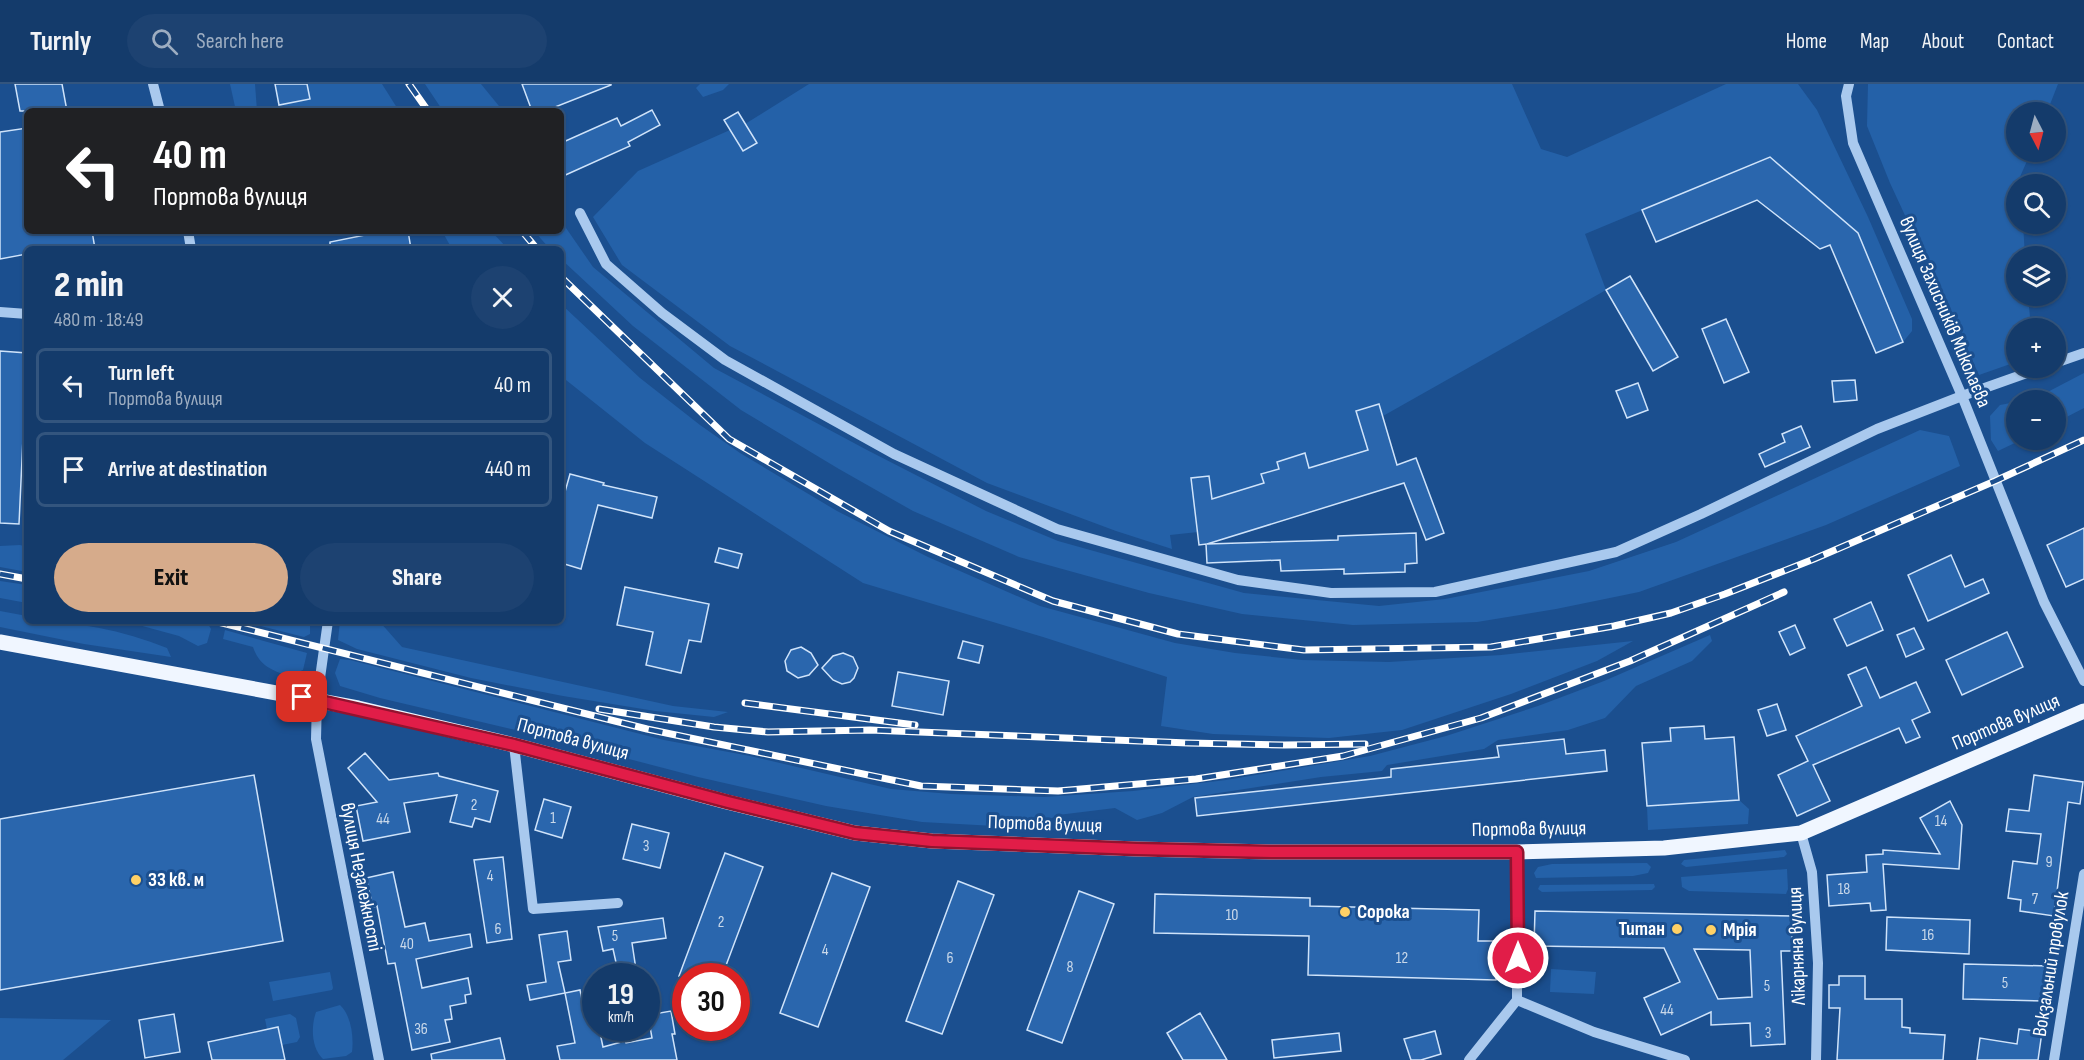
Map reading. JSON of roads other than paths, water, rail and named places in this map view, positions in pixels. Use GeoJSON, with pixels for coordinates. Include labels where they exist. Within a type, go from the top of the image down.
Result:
{"type":"FeatureCollection","features":[{"type":"Feature","properties":{"kind":"main road","name":"Портова вулиця"},"geometry":{"type":"LineString","coordinates":[[0,642],[317,699],[514,745],[855,833],[932,841],[1271,852],[1517,852],[1664,848],[1801,833],[2084,711]]}},
{"type":"Feature","properties":{"kind":"street"},"geometry":{"type":"LineString","coordinates":[[153,84],[159,108]]}},
{"type":"Feature","properties":{"kind":"street","name":"вулиця Захисників Миколаєва"},"geometry":{"type":"LineString","coordinates":[[1849,84],[1846,96],[1853,143],[1962,396],[2044,602],[2084,681]]}},
{"type":"Feature","properties":{"kind":"street"},"geometry":{"type":"LineString","coordinates":[[580,213],[606,264],[662,313],[725,360],[894,454],[1057,529],[1238,580],[1331,593],[1435,592],[1616,552],[1701,514],[1877,429],[2013,378]]}},
{"type":"Feature","properties":{"kind":"street"},"geometry":{"type":"LineString","coordinates":[[0,312],[24,314]]}},
{"type":"Feature","properties":{"kind":"street"},"geometry":{"type":"LineString","coordinates":[[2066,359],[2084,353]]}},
{"type":"Feature","properties":{"kind":"street","name":"вулиця Незалежності"},"geometry":{"type":"LineString","coordinates":[[328,624],[317,699],[316,740],[379,1060]]}},
{"type":"Feature","properties":{"kind":"street"},"geometry":{"type":"LineString","coordinates":[[514,745],[533,909],[618,903]]}},
{"type":"Feature","properties":{"kind":"street","name":"Лікарняна вулиця"},"geometry":{"type":"LineString","coordinates":[[1801,833],[1812,872],[1818,963],[1816,1060]]}},
{"type":"Feature","properties":{"kind":"street"},"geometry":{"type":"LineString","coordinates":[[1469,1060],[1516,1000],[1517,852]]}},
{"type":"Feature","properties":{"kind":"street","name":"Вокзальний провулок"},"geometry":{"type":"LineString","coordinates":[[2054,1060],[2084,874]]}},
{"type":"Feature","properties":{"kind":"street"},"geometry":{"type":"LineString","coordinates":[[1516,1000],[1593,1032],[1685,1060]]}},
{"type":"Feature","properties":{"kind":"railway"},"geometry":{"type":"LineString","coordinates":[[409,84],[426,108]]}},
{"type":"Feature","properties":{"kind":"railway"},"geometry":{"type":"LineString","coordinates":[[524,234],[534,246]]}},
{"type":"Feature","properties":{"kind":"railway"},"geometry":{"type":"LineString","coordinates":[[564,280],[729,439],[889,531],[1053,601],[1178,634],[1304,650],[1491,647],[1614,626],[1671,613],[1814,559],[2084,440]]}},
{"type":"Feature","properties":{"kind":"railway"},"geometry":{"type":"LineString","coordinates":[[0,574],[24,578]]}},
{"type":"Feature","properties":{"kind":"railway"},"geometry":{"type":"LineString","coordinates":[[226,624],[647,729],[921,786],[1058,791],[1196,779],[1343,756],[1481,718],[1630,661],[1784,592]]}},
{"type":"Feature","properties":{"kind":"railway"},"geometry":{"type":"LineString","coordinates":[[745,703],[915,725]]}},
{"type":"Feature","properties":{"kind":"railway"},"geometry":{"type":"LineString","coordinates":[[599,709],[714,727],[768,732],[870,730],[1188,743],[1365,744]]}},
{"type":"Feature","properties":{"kind":"place","name":"33 кв. м"},"geometry":{"type":"Point","coordinates":[136,880]}},
{"type":"Feature","properties":{"kind":"place","name":"Сорока"},"geometry":{"type":"Point","coordinates":[1345,912]}},
{"type":"Feature","properties":{"kind":"place","name":"Титан"},"geometry":{"type":"Point","coordinates":[1677,929]}},
{"type":"Feature","properties":{"kind":"place","name":"Мрія"},"geometry":{"type":"Point","coordinates":[1711,930]}}]}
